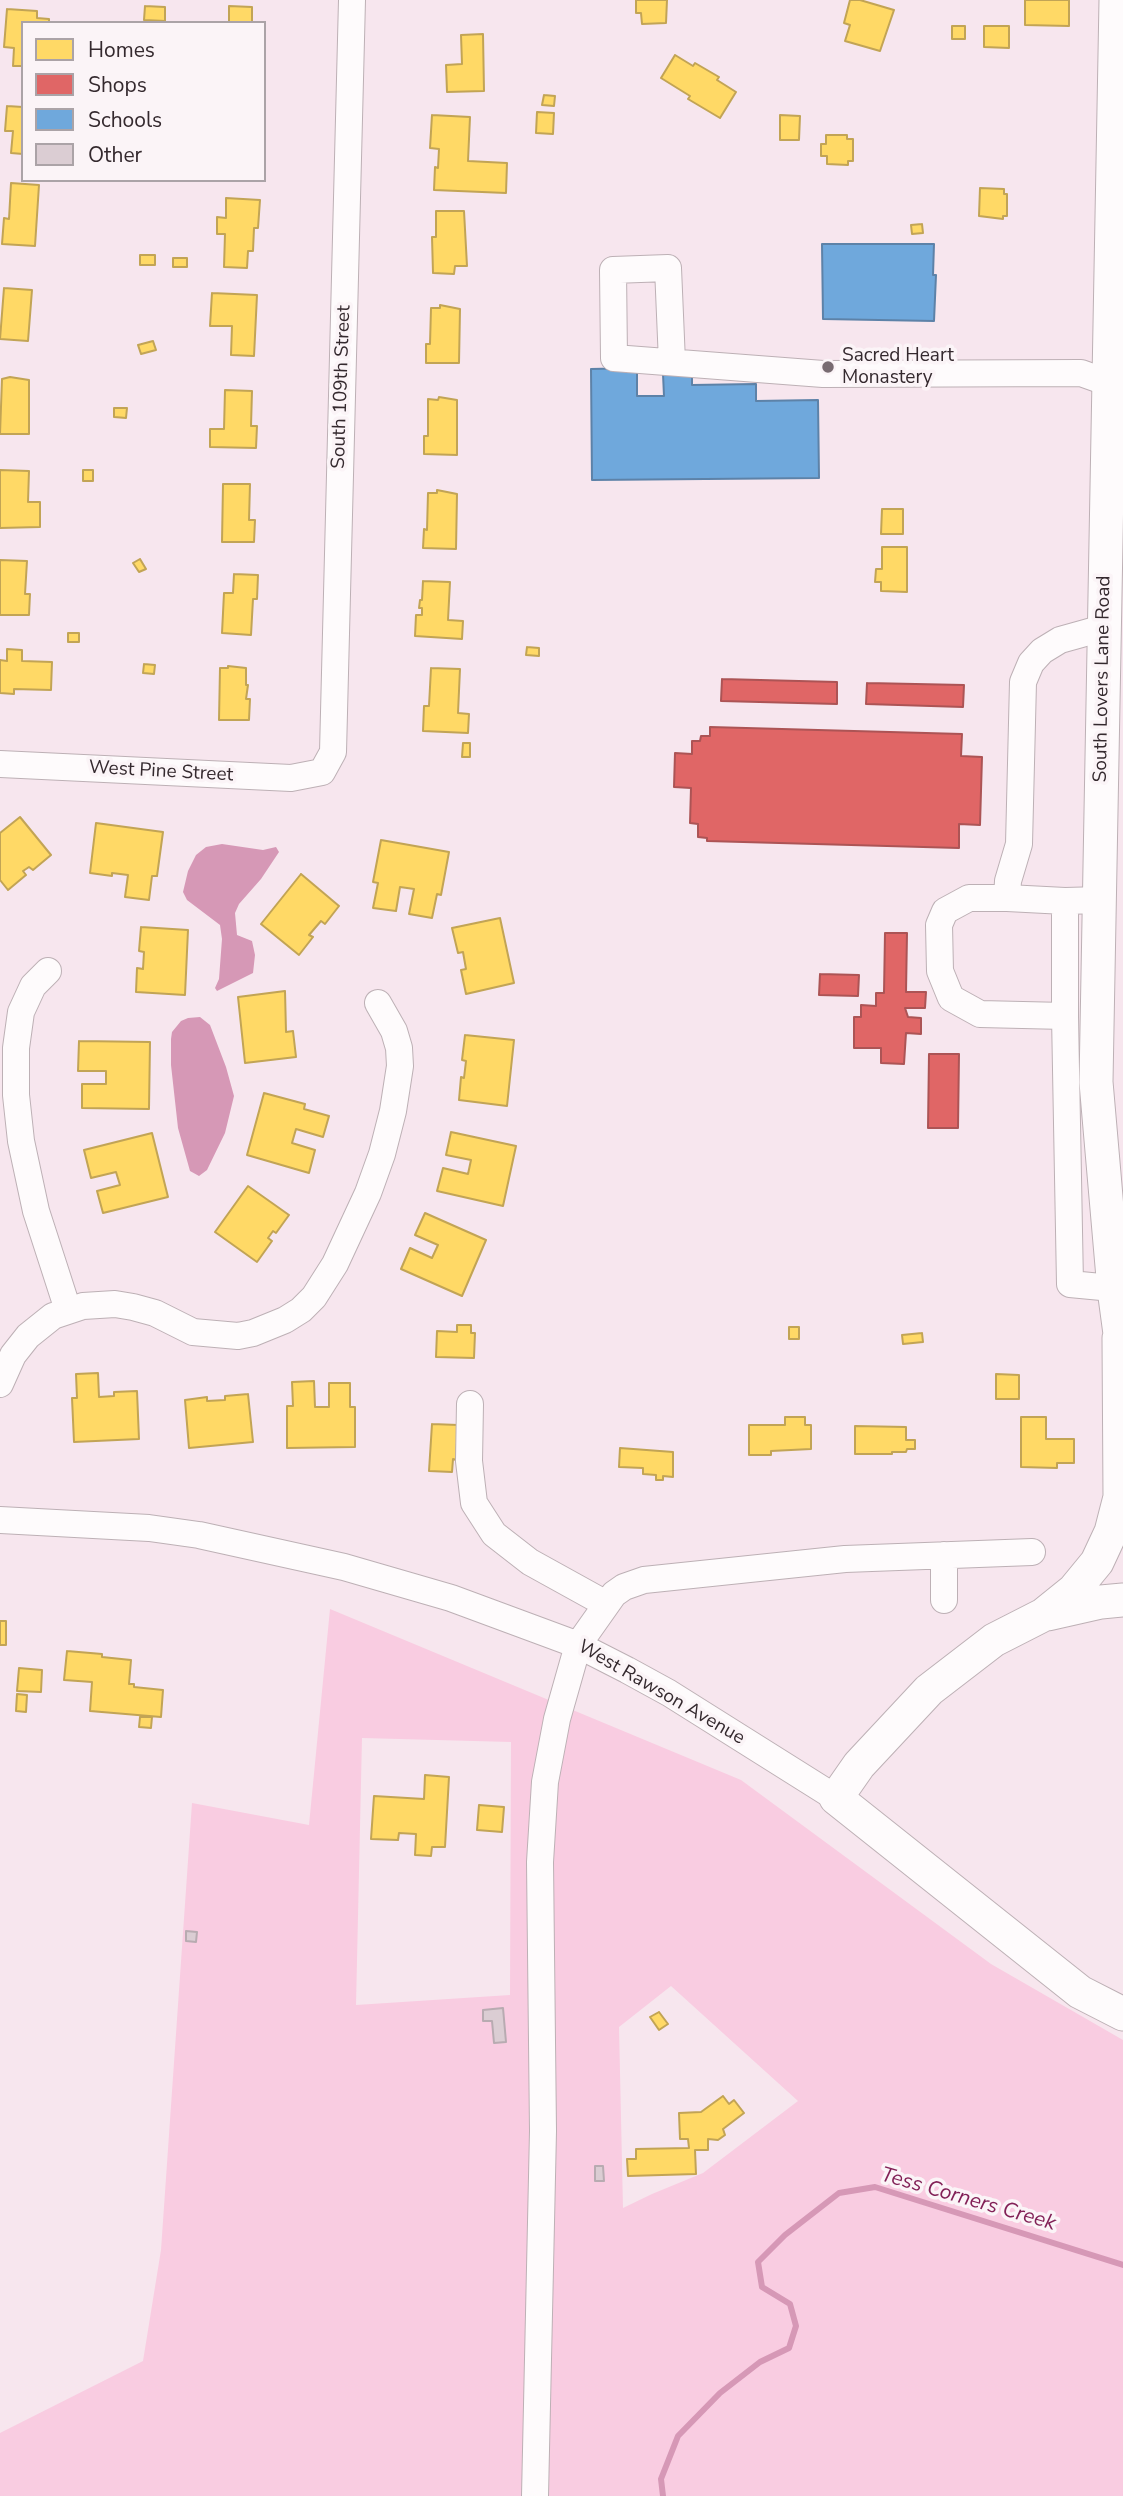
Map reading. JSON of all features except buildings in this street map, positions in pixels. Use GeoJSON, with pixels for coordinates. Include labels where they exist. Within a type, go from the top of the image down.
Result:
{"type":"FeatureCollection","features":[{"type":"Feature","properties":{"kind":"main road","name":"South Lovers Lane Road"},"geometry":{"type":"LineString","coordinates":[[1042,1615],[1074,1590],[1097,1562],[1111,1532],[1120,1497],[1119,1289],[1096,1082],[1101,900],[1103,628],[1116,383],[1116,0]]}},
{"type":"Feature","properties":{"kind":"main road"},"geometry":{"type":"LineString","coordinates":[[836,1798],[859,1765],[929,1690],[994,1640],[1042,1615],[1123,1600]]}},
{"type":"Feature","properties":{"kind":"main road","name":"West Rawson Avenue"},"geometry":{"type":"LineString","coordinates":[[836,1798],[1080,1992],[1123,2014]]}},
{"type":"Feature","properties":{"kind":"street","name":"South 109th Street"},"geometry":{"type":"LineString","coordinates":[[322,772],[333,752],[352,0]]}},
{"type":"Feature","properties":{"kind":"street"},"geometry":{"type":"LineString","coordinates":[[672,362],[822,374],[1081,373],[1116,383]]}},
{"type":"Feature","properties":{"kind":"street"},"geometry":{"type":"LineString","coordinates":[[1007,898],[1007,881],[1019,844],[1023,682],[1031,663],[1042,651],[1060,640],[1103,628]]}},
{"type":"Feature","properties":{"kind":"street","name":"West Pine Street"},"geometry":{"type":"LineString","coordinates":[[0,764],[291,778],[322,772]]}},
{"type":"Feature","properties":{"kind":"street"},"geometry":{"type":"LineString","coordinates":[[1065,1016],[980,1014],[951,998],[940,971],[939,925],[945,911],[969,898],[1101,900]]}},
{"type":"Feature","properties":{"kind":"street"},"geometry":{"type":"LineString","coordinates":[[1065,901],[1070,1284],[1119,1289]]}},
{"type":"Feature","properties":{"kind":"street"},"geometry":{"type":"LineString","coordinates":[[48,971],[28,993],[21,1012],[16,1060],[16,1095],[21,1141],[36,1211],[68,1310]]}},
{"type":"Feature","properties":{"kind":"street"},"geometry":{"type":"LineString","coordinates":[[0,1384],[13,1355],[28,1336],[53,1316],[68,1310],[115,1304],[155,1313],[193,1332],[238,1336],[285,1320],[301,1310],[314,1297],[335,1264],[368,1193],[393,1111],[400,1066],[399,1048],[394,1031],[378,1003]]}},
{"type":"Feature","properties":{"kind":"street"},"geometry":{"type":"LineString","coordinates":[[470,1404],[469,1461],[474,1503],[494,1534],[530,1562],[606,1604]]}},
{"type":"Feature","properties":{"kind":"street","name":"West Rawson Avenue"},"geometry":{"type":"LineString","coordinates":[[0,1520],[149,1528],[268,1549],[344,1567],[451,1598],[578,1644],[669,1693],[836,1798]]}},
{"type":"Feature","properties":{"kind":"street"},"geometry":{"type":"LineString","coordinates":[[535,2496],[543,2131],[540,1862],[545,1782],[557,1718],[578,1644],[614,1594],[624,1587],[644,1580],[845,1559],[1032,1552]]}},
{"type":"Feature","properties":{"kind":"street"},"geometry":{"type":"LineString","coordinates":[[944,1555],[944,1600]]}},
{"type":"Feature","properties":{"kind":"shaded area"},"geometry":{"type":"Polygon","coordinates":[[[222,844],[263,850],[276,847],[279,852],[235,913],[237,935],[252,941],[255,955],[253,973],[217,991],[215,988],[219,979],[222,939],[220,925],[187,900],[183,892],[188,871],[196,855],[206,847],[222,844]]]}},
{"type":"Feature","properties":{"kind":"shaded area"},"geometry":{"type":"Polygon","coordinates":[[[200,1017],[210,1025],[234,1096],[225,1133],[207,1170],[199,1176],[190,1171],[178,1128],[171,1039],[172,1032],[181,1021],[200,1017]]]}},
{"type":"Feature","properties":{"kind":"shaded area"},"geometry":{"type":"Polygon","coordinates":[[[330,1609],[741,1780],[991,1964],[1123,2040],[1123,2496],[0,2496],[0,2433],[143,2361],[161,2250],[192,1803],[309,1825],[330,1609]],[[362,1738],[356,2005],[510,1995],[511,1742],[362,1738]],[[671,1986],[619,2027],[623,2208],[703,2173],[798,2101],[671,1986]]]}},
{"type":"Feature","properties":{"kind":"waterway","name":"Tess Corners Creek"},"geometry":{"type":"LineString","coordinates":[[663,2496],[661,2479],[678,2436],[720,2393],[760,2362],[789,2348],[796,2326],[790,2304],[762,2287],[758,2262],[785,2235],[839,2193],[875,2187],[1123,2265]]}},
{"type":"Feature","properties":{"kind":"place","name":"Sacred Heart Monastery"},"geometry":{"type":"Point","coordinates":[828,367]}}]}
